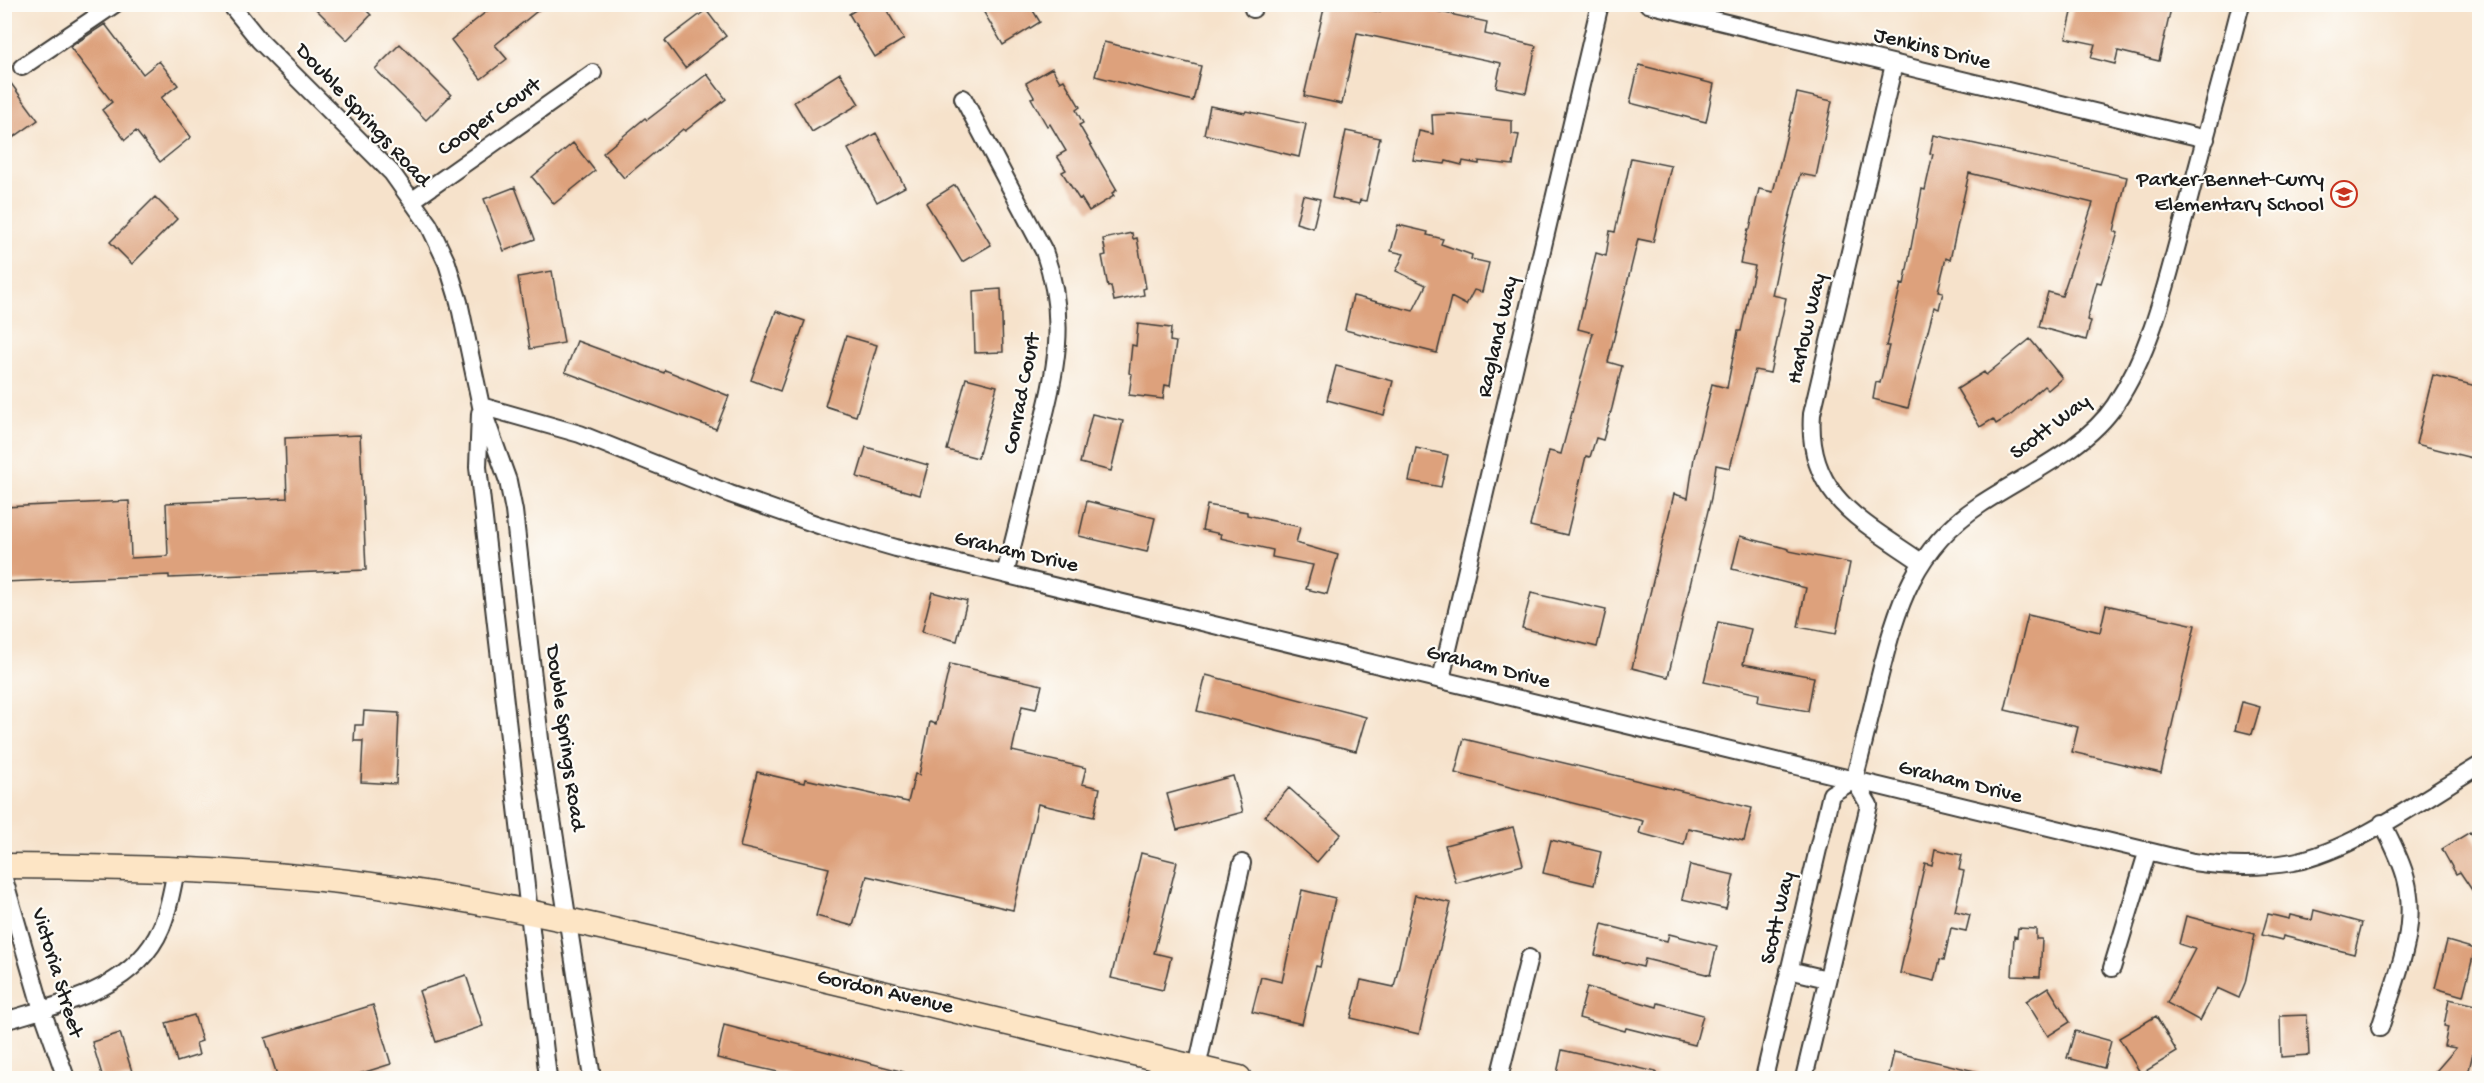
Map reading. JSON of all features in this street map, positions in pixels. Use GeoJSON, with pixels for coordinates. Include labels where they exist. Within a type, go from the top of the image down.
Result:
{"type":"FeatureCollection","features":[{"type":"Feature","properties":{"kind":"main road","name":"Gordon Avenue"},"geometry":{"type":"LineString","coordinates":[[4,866],[176,870],[332,880],[529,912],[1239,1078]]}},
{"type":"Feature","properties":{"kind":"street"},"geometry":{"type":"LineString","coordinates":[[22,67],[115,4]]}},
{"type":"Feature","properties":{"kind":"street","name":"Double Springs Road"},"geometry":{"type":"LineString","coordinates":[[230,4],[259,40],[376,157],[413,200],[429,225],[447,263],[459,302],[481,406],[508,481],[514,511],[541,748],[592,1078]]}},
{"type":"Feature","properties":{"kind":"street","name":"Ragland Way"},"geometry":{"type":"LineString","coordinates":[[1441,679],[1600,4]]}},
{"type":"Feature","properties":{"kind":"street","name":"Jenkins Drive"},"geometry":{"type":"LineString","coordinates":[[1648,4],[2206,138]]}},
{"type":"Feature","properties":{"kind":"street","name":"Scott Way"},"geometry":{"type":"LineString","coordinates":[[1764,1078],[1831,794],[1854,780],[1895,617],[1903,596],[1921,562],[1957,521],[2074,444],[2095,427],[2114,407],[2142,360],[2206,138],[2241,4]]}},
{"type":"Feature","properties":{"kind":"street","name":"Harlow Way"},"geometry":{"type":"LineString","coordinates":[[1894,64],[1812,414],[1810,431],[1819,467],[1836,500],[1850,513],[1921,562]]}},
{"type":"Feature","properties":{"kind":"street","name":"Cooper Court"},"geometry":{"type":"LineString","coordinates":[[413,200],[593,73]]}},
{"type":"Feature","properties":{"kind":"street","name":"Conrad Court"},"geometry":{"type":"LineString","coordinates":[[963,98],[1044,250],[1057,300],[1058,345],[1053,383],[1005,574]]}},
{"type":"Feature","properties":{"kind":"street","name":"Double Springs Road"},"geometry":{"type":"LineString","coordinates":[[481,406],[478,467],[548,1078]]}},
{"type":"Feature","properties":{"kind":"street","name":"Graham Drive"},"geometry":{"type":"LineString","coordinates":[[481,406],[580,434],[710,487],[827,528],[1005,574],[2147,853],[2226,867],[2261,867],[2296,861],[2329,851],[2382,823],[2480,765]]}},
{"type":"Feature","properties":{"kind":"street"},"geometry":{"type":"LineString","coordinates":[[1804,1078],[1869,805],[1854,780]]}},
{"type":"Feature","properties":{"kind":"street"},"geometry":{"type":"LineString","coordinates":[[2380,1028],[2408,936],[2410,914],[2406,877],[2398,854],[2382,823]]}},
{"type":"Feature","properties":{"kind":"street"},"geometry":{"type":"LineString","coordinates":[[2112,969],[2147,853]]}},
{"type":"Feature","properties":{"kind":"street"},"geometry":{"type":"LineString","coordinates":[[1197,1068],[1242,863]]}},
{"type":"Feature","properties":{"kind":"street"},"geometry":{"type":"LineString","coordinates":[[4,1021],[42,1010],[104,986],[126,973],[141,958],[163,925],[176,870]]}},
{"type":"Feature","properties":{"kind":"street","name":"Victoria Street"},"geometry":{"type":"LineString","coordinates":[[4,879],[42,1010],[66,1078]]}},
{"type":"Feature","properties":{"kind":"street"},"geometry":{"type":"LineString","coordinates":[[1498,1078],[1528,958]]}},
{"type":"Feature","properties":{"kind":"street"},"geometry":{"type":"LineString","coordinates":[[1789,970],[1827,979]]}},
{"type":"Feature","properties":{"kind":"building"},"geometry":{"type":"Polygon","coordinates":[[[311,4],[360,4],[371,15],[347,40],[311,4]]]}},
{"type":"Feature","properties":{"kind":"building"},"geometry":{"type":"Polygon","coordinates":[[[496,4],[546,4],[495,45],[507,59],[481,79],[451,40],[496,4]]]}},
{"type":"Feature","properties":{"kind":"building"},"geometry":{"type":"Polygon","coordinates":[[[865,4],[883,4],[904,39],[875,57],[849,14],[865,4]]]}},
{"type":"Feature","properties":{"kind":"building"},"geometry":{"type":"Polygon","coordinates":[[[979,4],[1029,4],[1040,22],[1003,45],[979,4]]]}},
{"type":"Feature","properties":{"kind":"building"},"geometry":{"type":"Polygon","coordinates":[[[1325,4],[1345,4],[1380,12],[1381,4],[1403,4],[1487,22],[1485,34],[1536,46],[1526,93],[1496,87],[1501,63],[1357,33],[1342,104],[1304,96],[1325,4]]]}},
{"type":"Feature","properties":{"kind":"building"},"geometry":{"type":"Polygon","coordinates":[[[2074,4],[2172,4],[2159,61],[2118,51],[2115,64],[2091,58],[2095,44],[2066,38],[2074,4]]]}},
{"type":"Feature","properties":{"kind":"building"},"geometry":{"type":"Polygon","coordinates":[[[706,10],[726,36],[685,68],[665,41],[706,10]]]}},
{"type":"Feature","properties":{"kind":"building"},"geometry":{"type":"Polygon","coordinates":[[[105,24],[143,74],[159,61],[178,85],[161,98],[191,137],[160,162],[136,131],[125,140],[102,110],[112,102],[70,47],[105,24]]]}},
{"type":"Feature","properties":{"kind":"building"},"geometry":{"type":"Polygon","coordinates":[[[1104,42],[1201,66],[1193,101],[1095,76],[1104,42]]]}},
{"type":"Feature","properties":{"kind":"building"},"geometry":{"type":"Polygon","coordinates":[[[400,44],[451,95],[426,120],[375,69],[400,44]]]}},
{"type":"Feature","properties":{"kind":"building"},"geometry":{"type":"Polygon","coordinates":[[[1639,65],[1714,84],[1706,122],[1630,103],[1639,65]]]}},
{"type":"Feature","properties":{"kind":"building"},"geometry":{"type":"Polygon","coordinates":[[[1052,68],[1060,82],[1064,80],[1080,107],[1076,110],[1083,123],[1079,125],[1117,190],[1112,193],[1114,196],[1089,211],[1062,172],[1066,170],[1057,156],[1066,151],[1050,124],[1047,126],[1031,98],[1034,97],[1026,83],[1052,68]]]}},
{"type":"Feature","properties":{"kind":"building"},"geometry":{"type":"Polygon","coordinates":[[[840,73],[859,104],[812,132],[794,102],[840,73]]]}},
{"type":"Feature","properties":{"kind":"building"},"geometry":{"type":"Polygon","coordinates":[[[4,74],[38,120],[4,144],[4,74]]]}},
{"type":"Feature","properties":{"kind":"building"},"geometry":{"type":"Polygon","coordinates":[[[707,74],[726,99],[685,131],[683,129],[624,178],[603,153],[645,118],[647,120],[707,74]]]}},
{"type":"Feature","properties":{"kind":"building"},"geometry":{"type":"Polygon","coordinates":[[[1797,93],[1832,101],[1816,177],[1800,174],[1786,230],[1772,295],[1786,298],[1770,373],[1755,370],[1730,468],[1716,465],[1711,498],[1668,677],[1632,668],[1674,494],[1688,498],[1694,458],[1712,384],[1727,388],[1738,331],[1741,331],[1755,266],[1740,263],[1748,229],[1750,229],[1759,189],[1773,192],[1797,93]]]}},
{"type":"Feature","properties":{"kind":"building"},"geometry":{"type":"Polygon","coordinates":[[[1210,106],[1306,124],[1299,157],[1204,134],[1210,106]]]}},
{"type":"Feature","properties":{"kind":"building"},"geometry":{"type":"Polygon","coordinates":[[[1451,114],[1512,121],[1512,134],[1519,135],[1513,165],[1463,161],[1462,165],[1446,161],[1445,164],[1413,160],[1419,131],[1433,134],[1432,115],[1451,114]]]}},
{"type":"Feature","properties":{"kind":"building"},"geometry":{"type":"Polygon","coordinates":[[[1346,131],[1380,138],[1366,201],[1360,200],[1359,204],[1332,198],[1346,131]]]}},
{"type":"Feature","properties":{"kind":"building"},"geometry":{"type":"Polygon","coordinates":[[[876,133],[905,187],[877,202],[848,149],[876,133]]]}},
{"type":"Feature","properties":{"kind":"building"},"geometry":{"type":"Polygon","coordinates":[[[1934,135],[2127,177],[2114,231],[2118,233],[2101,283],[2097,282],[2087,320],[2091,321],[2086,340],[2039,327],[2048,292],[2062,296],[2093,203],[1969,173],[1950,260],[1946,258],[1938,291],[1943,292],[1939,309],[1934,307],[1908,408],[1873,399],[1876,382],[1880,383],[1889,346],[1886,346],[1901,284],[1904,285],[1922,189],[1925,190],[1933,154],[1930,153],[1934,135]]]}},
{"type":"Feature","properties":{"kind":"building"},"geometry":{"type":"Polygon","coordinates":[[[573,143],[595,171],[554,204],[532,177],[573,143]]]}},
{"type":"Feature","properties":{"kind":"building"},"geometry":{"type":"Polygon","coordinates":[[[1631,158],[1671,166],[1653,242],[1638,239],[1608,362],[1622,366],[1612,408],[1603,440],[1596,438],[1590,457],[1586,456],[1567,535],[1530,526],[1549,451],[1561,454],[1593,333],[1578,329],[1596,253],[1606,256],[1610,231],[1615,232],[1631,158]]]}},
{"type":"Feature","properties":{"kind":"building"},"geometry":{"type":"Polygon","coordinates":[[[955,185],[991,245],[962,262],[926,203],[955,185]]]}},
{"type":"Feature","properties":{"kind":"building"},"geometry":{"type":"Polygon","coordinates":[[[515,187],[535,239],[504,251],[484,199],[515,187]]]}},
{"type":"Feature","properties":{"kind":"building"},"geometry":{"type":"Polygon","coordinates":[[[1303,195],[1320,199],[1313,228],[1296,223],[1303,195]]]}},
{"type":"Feature","properties":{"kind":"building"},"geometry":{"type":"Polygon","coordinates":[[[155,197],[177,219],[132,264],[110,242],[155,197]]]}},
{"type":"Feature","properties":{"kind":"building"},"geometry":{"type":"Polygon","coordinates":[[[1398,225],[1428,232],[1427,235],[1443,239],[1441,244],[1472,255],[1471,259],[1489,263],[1482,292],[1474,290],[1466,305],[1451,297],[1437,353],[1345,330],[1353,296],[1413,311],[1426,285],[1396,271],[1404,254],[1391,251],[1398,225]]]}},
{"type":"Feature","properties":{"kind":"building"},"geometry":{"type":"Polygon","coordinates":[[[1132,233],[1133,239],[1137,238],[1146,288],[1143,289],[1144,295],[1114,301],[1111,286],[1108,287],[1102,256],[1106,255],[1103,239],[1132,233]]]}},
{"type":"Feature","properties":{"kind":"building"},"geometry":{"type":"Polygon","coordinates":[[[552,271],[564,343],[530,349],[518,277],[552,271]]]}},
{"type":"Feature","properties":{"kind":"building"},"geometry":{"type":"Polygon","coordinates":[[[1001,289],[1003,352],[975,353],[973,291],[1001,289]]]}},
{"type":"Feature","properties":{"kind":"building"},"geometry":{"type":"Polygon","coordinates":[[[776,311],[805,321],[780,391],[751,380],[776,311]]]}},
{"type":"Feature","properties":{"kind":"building"},"geometry":{"type":"Polygon","coordinates":[[[1138,324],[1171,328],[1170,341],[1176,342],[1170,386],[1165,385],[1163,399],[1129,395],[1132,345],[1136,346],[1138,324]]]}},
{"type":"Feature","properties":{"kind":"building"},"geometry":{"type":"Polygon","coordinates":[[[846,336],[877,345],[856,416],[825,406],[846,336]]]}},
{"type":"Feature","properties":{"kind":"building"},"geometry":{"type":"Polygon","coordinates":[[[2030,339],[2062,378],[2048,390],[2044,386],[2011,415],[1996,424],[1993,419],[1980,427],[1957,389],[1984,372],[1986,375],[2030,339]]]}},
{"type":"Feature","properties":{"kind":"building"},"geometry":{"type":"Polygon","coordinates":[[[577,341],[664,373],[665,370],[729,396],[716,429],[565,372],[577,341]]]}},
{"type":"Feature","properties":{"kind":"building"},"geometry":{"type":"Polygon","coordinates":[[[1336,366],[1393,381],[1384,415],[1327,400],[1336,366]]]}},
{"type":"Feature","properties":{"kind":"building"},"geometry":{"type":"Polygon","coordinates":[[[2433,375],[2480,387],[2480,460],[2416,444],[2433,375]]]}},
{"type":"Feature","properties":{"kind":"building"},"geometry":{"type":"Polygon","coordinates":[[[966,378],[997,386],[978,458],[947,450],[966,378]]]}},
{"type":"Feature","properties":{"kind":"building"},"geometry":{"type":"Polygon","coordinates":[[[1092,414],[1123,421],[1111,471],[1080,463],[1092,414]]]}},
{"type":"Feature","properties":{"kind":"building"},"geometry":{"type":"Polygon","coordinates":[[[360,435],[366,570],[4,582],[4,507],[129,501],[131,558],[168,556],[166,503],[287,498],[285,438],[360,435]]]}},
{"type":"Feature","properties":{"kind":"building"},"geometry":{"type":"Polygon","coordinates":[[[866,447],[928,465],[920,495],[857,477],[866,447]]]}},
{"type":"Feature","properties":{"kind":"building"},"geometry":{"type":"Polygon","coordinates":[[[1416,448],[1448,455],[1441,487],[1409,481],[1416,448]]]}},
{"type":"Feature","properties":{"kind":"building"},"geometry":{"type":"Polygon","coordinates":[[[1087,501],[1155,518],[1147,552],[1079,536],[1087,501]]]}},
{"type":"Feature","properties":{"kind":"building"},"geometry":{"type":"Polygon","coordinates":[[[1207,505],[1247,512],[1247,515],[1300,527],[1296,543],[1338,555],[1327,594],[1306,589],[1313,565],[1272,557],[1273,550],[1220,538],[1221,534],[1202,530],[1207,505]]]}},
{"type":"Feature","properties":{"kind":"building"},"geometry":{"type":"Polygon","coordinates":[[[1740,536],[1789,549],[1789,551],[1850,563],[1836,634],[1798,627],[1806,588],[1732,569],[1740,536]]]}},
{"type":"Feature","properties":{"kind":"building"},"geometry":{"type":"Polygon","coordinates":[[[932,592],[967,601],[957,641],[922,632],[932,592]]]}},
{"type":"Feature","properties":{"kind":"building"},"geometry":{"type":"Polygon","coordinates":[[[1531,593],[1606,610],[1597,647],[1522,628],[1531,593]]]}},
{"type":"Feature","properties":{"kind":"building"},"geometry":{"type":"Polygon","coordinates":[[[2106,605],[2195,625],[2161,773],[2072,752],[2078,727],[2005,710],[2028,615],[2100,632],[2106,605]]]}},
{"type":"Feature","properties":{"kind":"building"},"geometry":{"type":"Polygon","coordinates":[[[1718,622],[1751,629],[1743,664],[1814,677],[1808,711],[1758,702],[1759,694],[1704,682],[1718,622]]]}},
{"type":"Feature","properties":{"kind":"building"},"geometry":{"type":"Polygon","coordinates":[[[950,664],[1042,685],[1036,709],[1022,706],[1012,751],[1086,768],[1082,784],[1100,788],[1094,817],[1038,804],[1013,910],[867,876],[853,926],[816,916],[829,868],[740,847],[757,772],[804,783],[805,779],[908,802],[915,774],[919,775],[930,722],[936,724],[950,664]]]}},
{"type":"Feature","properties":{"kind":"building"},"geometry":{"type":"Polygon","coordinates":[[[1206,675],[1366,717],[1356,751],[1197,711],[1206,675]]]}},
{"type":"Feature","properties":{"kind":"building"},"geometry":{"type":"Polygon","coordinates":[[[2242,702],[2260,707],[2252,734],[2235,730],[2242,702]]]}},
{"type":"Feature","properties":{"kind":"building"},"geometry":{"type":"Polygon","coordinates":[[[364,711],[399,713],[396,784],[361,782],[363,741],[354,741],[355,725],[363,725],[364,711]]]}},
{"type":"Feature","properties":{"kind":"building"},"geometry":{"type":"Polygon","coordinates":[[[1464,739],[1752,808],[1744,841],[1688,828],[1684,845],[1639,833],[1643,821],[1455,773],[1464,739]]]}},
{"type":"Feature","properties":{"kind":"building"},"geometry":{"type":"Polygon","coordinates":[[[1233,776],[1243,812],[1177,830],[1167,794],[1233,776]]]}},
{"type":"Feature","properties":{"kind":"building"},"geometry":{"type":"Polygon","coordinates":[[[1289,788],[1341,834],[1317,862],[1265,816],[1289,788]]]}},
{"type":"Feature","properties":{"kind":"building"},"geometry":{"type":"Polygon","coordinates":[[[1513,827],[1523,865],[1456,883],[1445,845],[1513,827]]]}},
{"type":"Feature","properties":{"kind":"building"},"geometry":{"type":"Polygon","coordinates":[[[2470,832],[2480,848],[2480,902],[2460,872],[2456,874],[2442,849],[2470,832]]]}},
{"type":"Feature","properties":{"kind":"building"},"geometry":{"type":"Polygon","coordinates":[[[1551,840],[1601,852],[1594,885],[1543,873],[1551,840]]]}},
{"type":"Feature","properties":{"kind":"building"},"geometry":{"type":"Polygon","coordinates":[[[1935,849],[1962,855],[1959,870],[1964,871],[1955,911],[1970,915],[1966,931],[1951,928],[1944,960],[1940,959],[1935,981],[1900,973],[1925,863],[1932,865],[1935,849]]]}},
{"type":"Feature","properties":{"kind":"building"},"geometry":{"type":"Polygon","coordinates":[[[1141,853],[1177,862],[1154,953],[1171,957],[1163,990],[1111,978],[1141,853]]]}},
{"type":"Feature","properties":{"kind":"building"},"geometry":{"type":"Polygon","coordinates":[[[1690,865],[1734,875],[1726,909],[1682,899],[1690,865]]]}},
{"type":"Feature","properties":{"kind":"building"},"geometry":{"type":"Polygon","coordinates":[[[1302,890],[1335,898],[1320,967],[1316,966],[1302,1024],[1252,1012],[1261,977],[1282,982],[1302,890]]]}},
{"type":"Feature","properties":{"kind":"building"},"geometry":{"type":"Polygon","coordinates":[[[1415,895],[1451,903],[1419,1034],[1351,1018],[1361,980],[1394,987],[1415,895]]]}},
{"type":"Feature","properties":{"kind":"building"},"geometry":{"type":"Polygon","coordinates":[[[2314,910],[2362,923],[2354,954],[2283,936],[2282,940],[2262,935],[2268,914],[2289,919],[2290,915],[2312,920],[2314,910]]]}},
{"type":"Feature","properties":{"kind":"building"},"geometry":{"type":"Polygon","coordinates":[[[2186,916],[2255,934],[2245,983],[2239,998],[2217,988],[2200,1021],[2167,1003],[2195,949],[2179,944],[2186,916]]]}},
{"type":"Feature","properties":{"kind":"building"},"geometry":{"type":"Polygon","coordinates":[[[1602,924],[1667,941],[1669,934],[1717,946],[1710,975],[1645,959],[1643,967],[1595,955],[1602,924]]]}},
{"type":"Feature","properties":{"kind":"building"},"geometry":{"type":"Polygon","coordinates":[[[2018,928],[2036,929],[2036,939],[2042,939],[2040,977],[2012,976],[2014,936],[2017,937],[2018,928]]]}},
{"type":"Feature","properties":{"kind":"building"},"geometry":{"type":"Polygon","coordinates":[[[2447,941],[2475,949],[2463,996],[2435,988],[2447,941]]]}},
{"type":"Feature","properties":{"kind":"building"},"geometry":{"type":"Polygon","coordinates":[[[466,975],[483,1026],[436,1042],[419,991],[466,975]]]}},
{"type":"Feature","properties":{"kind":"building"},"geometry":{"type":"Polygon","coordinates":[[[1587,987],[1657,1007],[1658,1003],[1703,1015],[1695,1045],[1626,1028],[1625,1031],[1579,1018],[1587,987]]]}},
{"type":"Feature","properties":{"kind":"building"},"geometry":{"type":"Polygon","coordinates":[[[2048,987],[2070,1022],[2048,1036],[2026,1001],[2048,987]]]}},
{"type":"Feature","properties":{"kind":"building"},"geometry":{"type":"Polygon","coordinates":[[[2449,999],[2480,1006],[2480,1024],[2467,1078],[2430,1078],[2456,1048],[2444,1046],[2448,1027],[2444,1026],[2449,999]]]}},
{"type":"Feature","properties":{"kind":"building"},"geometry":{"type":"Polygon","coordinates":[[[373,1005],[391,1064],[346,1078],[278,1078],[265,1038],[373,1005]]]}},
{"type":"Feature","properties":{"kind":"building"},"geometry":{"type":"Polygon","coordinates":[[[194,1015],[202,1041],[196,1043],[199,1055],[177,1062],[166,1023],[194,1015]]]}},
{"type":"Feature","properties":{"kind":"building"},"geometry":{"type":"Polygon","coordinates":[[[2307,1015],[2309,1055],[2281,1057],[2280,1016],[2307,1015]]]}},
{"type":"Feature","properties":{"kind":"building"},"geometry":{"type":"Polygon","coordinates":[[[2156,1016],[2177,1052],[2141,1074],[2119,1038],[2156,1016]]]}},
{"type":"Feature","properties":{"kind":"building"},"geometry":{"type":"Polygon","coordinates":[[[724,1025],[904,1072],[903,1078],[804,1078],[717,1058],[724,1025]]]}},
{"type":"Feature","properties":{"kind":"building"},"geometry":{"type":"Polygon","coordinates":[[[2075,1031],[2111,1041],[2104,1068],[2067,1058],[2075,1031]]]}},
{"type":"Feature","properties":{"kind":"building"},"geometry":{"type":"Polygon","coordinates":[[[120,1033],[134,1078],[103,1078],[92,1042],[120,1033]]]}},
{"type":"Feature","properties":{"kind":"building"},"geometry":{"type":"Polygon","coordinates":[[[1562,1050],[1656,1072],[1655,1078],[1556,1078],[1562,1050]]]}},
{"type":"Feature","properties":{"kind":"building"},"geometry":{"type":"Polygon","coordinates":[[[1894,1052],[1979,1072],[1979,1078],[1888,1078],[1894,1052]]]}},
{"type":"Feature","properties":{"kind":"place","name":"Parker-Bennet-Curry Elementary School"},"geometry":{"type":"Point","coordinates":[2344,194]}}]}
